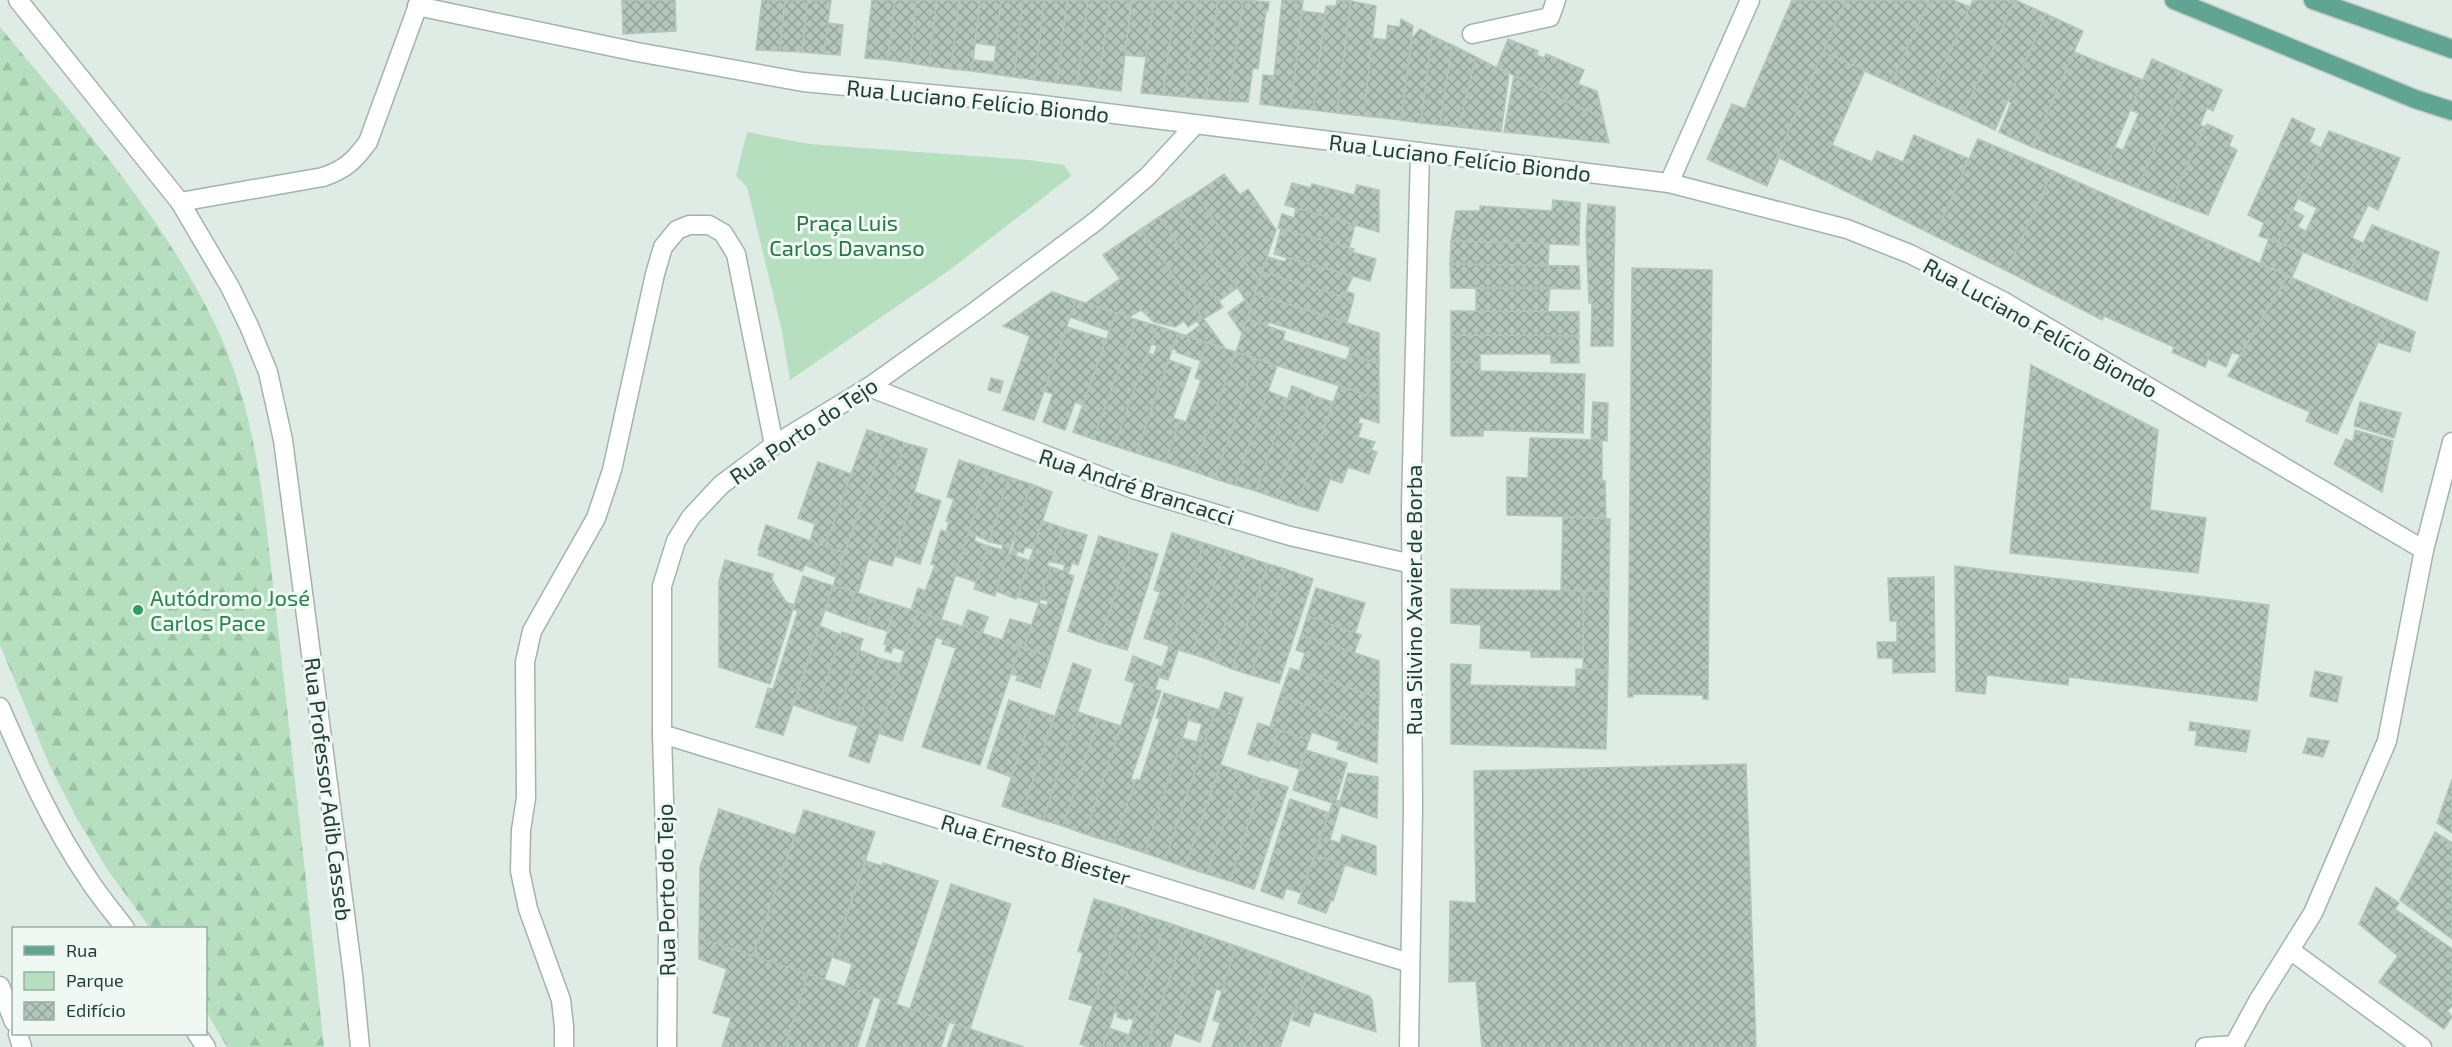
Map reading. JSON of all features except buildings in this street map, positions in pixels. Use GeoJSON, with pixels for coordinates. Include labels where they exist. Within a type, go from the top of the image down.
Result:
{"type":"FeatureCollection","features":[{"type":"Feature","properties":{"kind":"main road"},"geometry":{"type":"LineString","coordinates":[[2174,0],[2415,99],[2452,111]]}},
{"type":"Feature","properties":{"kind":"main road"},"geometry":{"type":"LineString","coordinates":[[2313,0],[2452,49]]}},
{"type":"Feature","properties":{"kind":"street","name":"Rua Professor Adib Casseb"},"geometry":{"type":"LineString","coordinates":[[18,0],[180,202],[230,287],[268,372],[283,440],[350,951],[360,1047]]}},
{"type":"Feature","properties":{"kind":"street"},"geometry":{"type":"LineString","coordinates":[[1472,34],[1550,17],[1556,0]]}},
{"type":"Feature","properties":{"kind":"street"},"geometry":{"type":"LineString","coordinates":[[1669,183],[1750,0]]}},
{"type":"Feature","properties":{"kind":"street"},"geometry":{"type":"LineString","coordinates":[[180,202],[323,177],[342,170],[356,158],[368,142],[418,3]]}},
{"type":"Feature","properties":{"kind":"street","name":"Rua Luciano Felício Biondo"},"geometry":{"type":"LineString","coordinates":[[418,3],[602,45],[803,82],[1026,103],[1669,183],[1847,229],[1910,255],[2003,301],[2424,549]]}},
{"type":"Feature","properties":{"kind":"street","name":"Rua Porto do Tejo"},"geometry":{"type":"LineString","coordinates":[[667,1047],[668,932],[662,734],[662,586],[676,541],[691,517],[721,485],[774,445],[869,387],[1096,221],[1148,176],[1195,125]]}},
{"type":"Feature","properties":{"kind":"street","name":"Rua Silvino Xavier de Borba"},"geometry":{"type":"LineString","coordinates":[[1409,1047],[1413,809],[1412,564],[1420,152]]}},
{"type":"Feature","properties":{"kind":"street"},"geometry":{"type":"LineString","coordinates":[[564,1047],[561,1000],[528,909],[520,871],[527,769],[525,662],[532,632],[596,518],[612,470],[655,274],[663,247],[677,230],[689,225],[709,225],[723,233],[736,254],[774,445]]}},
{"type":"Feature","properties":{"kind":"street","name":"Rua André Brancacci"},"geometry":{"type":"LineString","coordinates":[[869,387],[1136,490],[1290,536],[1412,564]]}},
{"type":"Feature","properties":{"kind":"street"},"geometry":{"type":"LineString","coordinates":[[2205,1047],[2234,1046],[2258,1001],[2313,913],[2387,741],[2424,549],[2452,442]]}},
{"type":"Feature","properties":{"kind":"street"},"geometry":{"type":"LineString","coordinates":[[0,707],[28,774],[55,825],[88,879],[124,927]]}},
{"type":"Feature","properties":{"kind":"street","name":"Rua Ernesto Biester"},"geometry":{"type":"LineString","coordinates":[[662,734],[1410,963]]}},
{"type":"Feature","properties":{"kind":"street"},"geometry":{"type":"LineString","coordinates":[[2290,950],[2422,1047]]}},
{"type":"Feature","properties":{"kind":"street"},"geometry":{"type":"LineString","coordinates":[[0,986],[12,1017]]}},
{"type":"Feature","properties":{"kind":"green space","name":"Autódromo José Carlos Pace"},"geometry":{"type":"Polygon","coordinates":[[[0,27],[88,132],[143,205],[193,282],[230,358],[242,396],[259,473],[324,1047],[227,1047],[207,1013],[207,927],[149,927],[107,869],[75,815],[49,764],[0,645],[0,27]]]}},
{"type":"Feature","properties":{"kind":"green space","name":"Praça Luis Carlos Davanso"},"geometry":{"type":"Polygon","coordinates":[[[747,132],[809,144],[1029,160],[1064,165],[1071,176],[951,269],[790,380],[782,331],[747,187],[736,176],[747,132]]]}},
{"type":"Feature","properties":{"kind":"place","name":"Autódromo José Carlos Pace"},"geometry":{"type":"Point","coordinates":[138,610]}}]}
